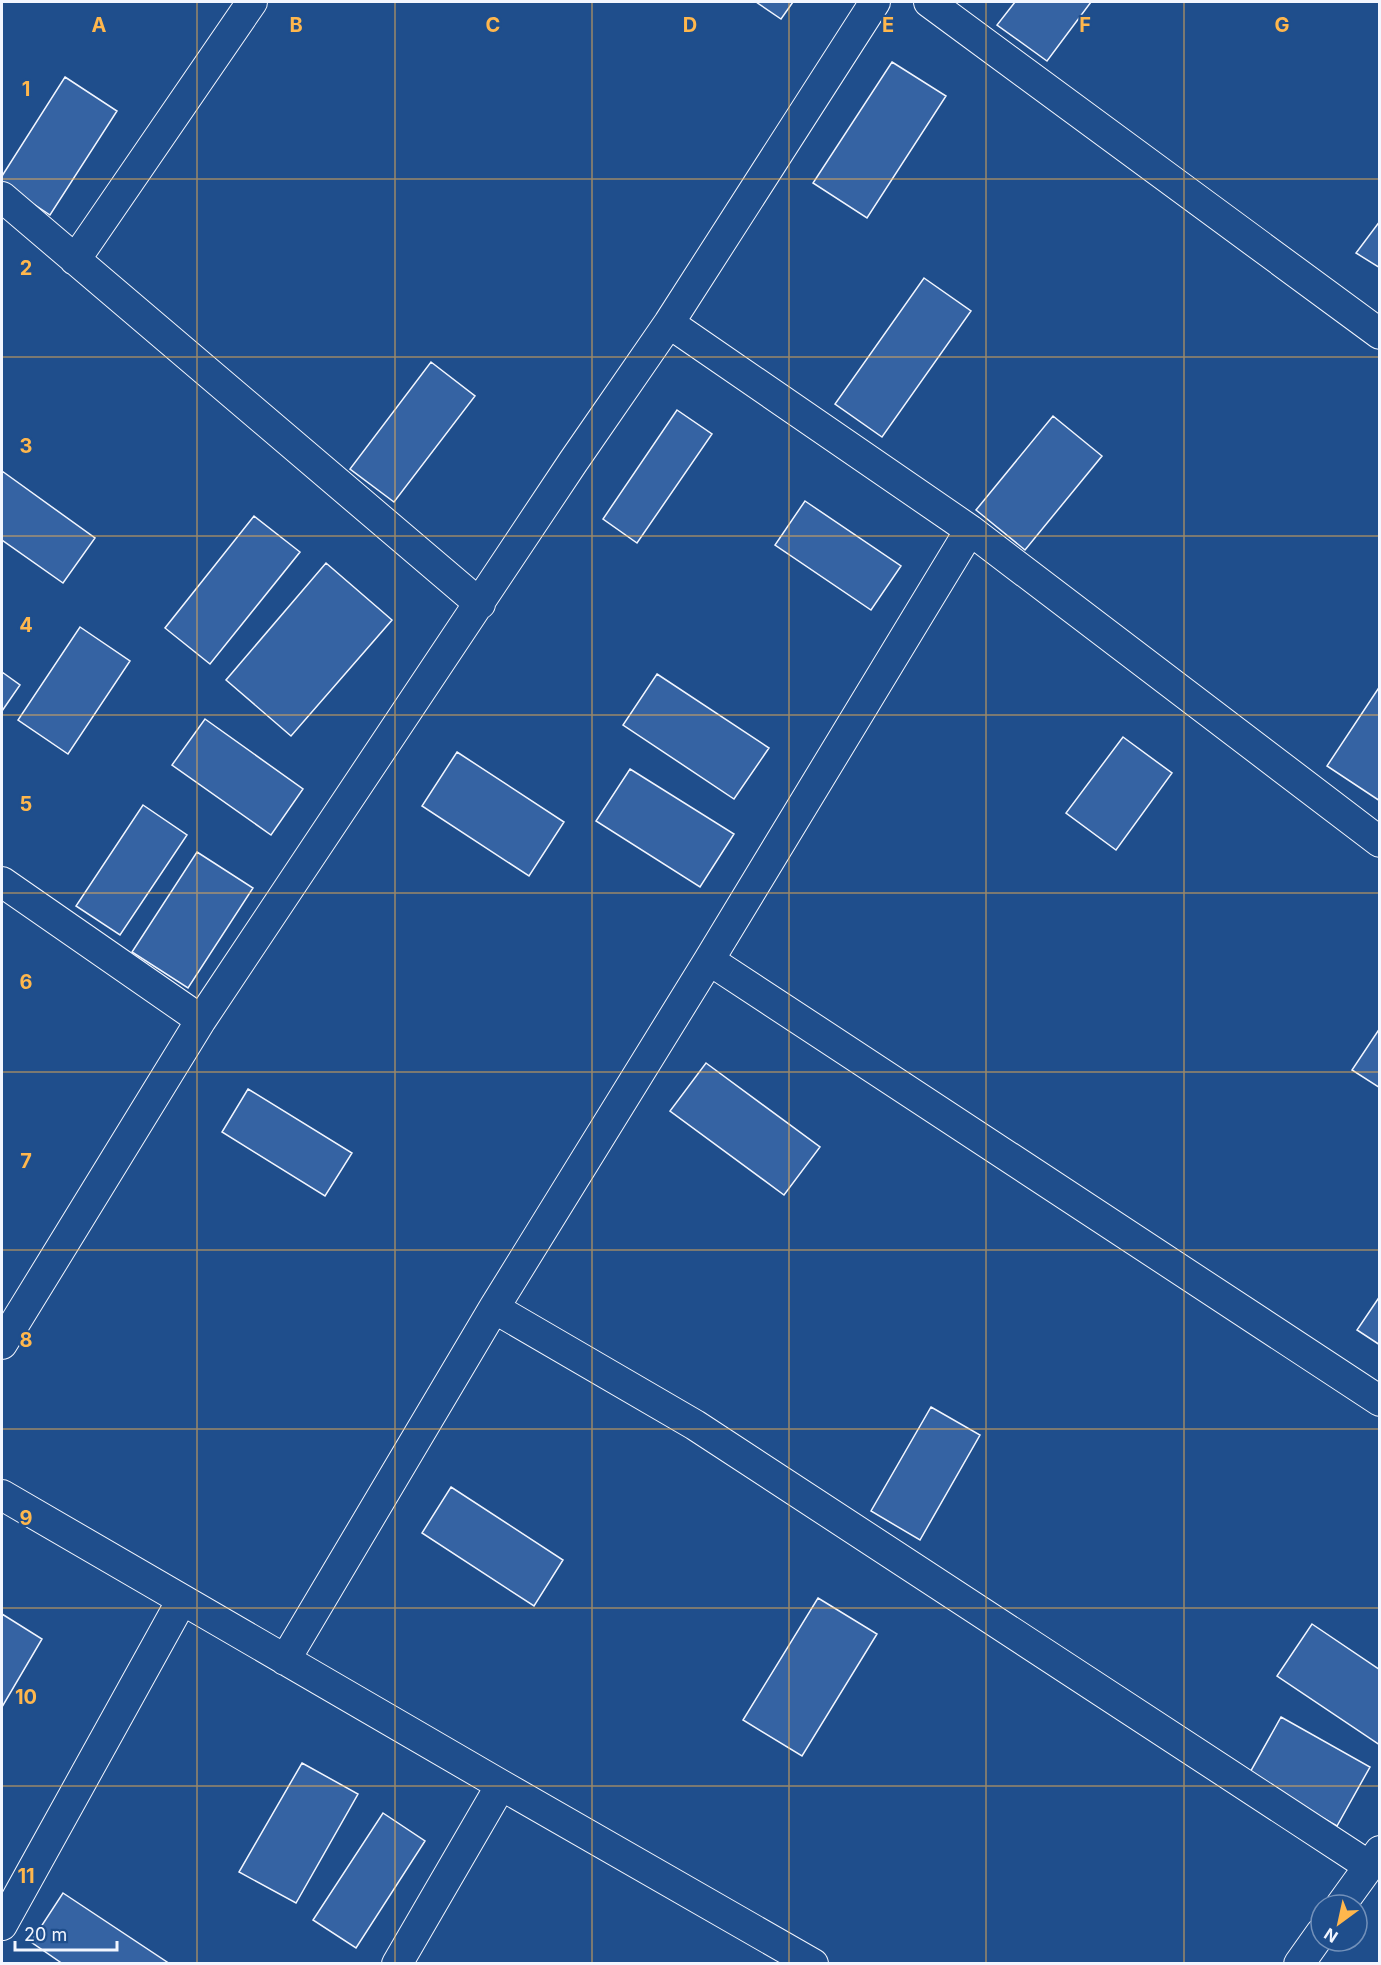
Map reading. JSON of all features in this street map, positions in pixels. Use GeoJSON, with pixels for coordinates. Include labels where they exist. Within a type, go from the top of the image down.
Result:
{"type":"FeatureCollection","features":[{"type":"Feature","properties":{"kind":"street"},"geometry":{"type":"LineString","coordinates":[[75,260],[252,2]]}},
{"type":"Feature","properties":{"kind":"street"},"geometry":{"type":"LineString","coordinates":[[2,1344],[201,1020],[573,462],[669,323],[875,2]]}},
{"type":"Feature","properties":{"kind":"street"},"geometry":{"type":"LineString","coordinates":[[928,2],[1380,333]]}},
{"type":"Feature","properties":{"kind":"street"},"geometry":{"type":"LineString","coordinates":[[2,197],[480,604]]}},
{"type":"Feature","properties":{"kind":"street"},"geometry":{"type":"LineString","coordinates":[[669,323],[970,530],[1380,842]]}},
{"type":"Feature","properties":{"kind":"street"},"geometry":{"type":"LineString","coordinates":[[285,1660],[494,1308],[970,530]]}},
{"type":"Feature","properties":{"kind":"street"},"geometry":{"type":"LineString","coordinates":[[2,882],[201,1020]]}},
{"type":"Feature","properties":{"kind":"street"},"geometry":{"type":"LineString","coordinates":[[709,960],[1380,1401]]}},
{"type":"Feature","properties":{"kind":"street"},"geometry":{"type":"LineString","coordinates":[[494,1308],[695,1425],[1374,1858],[1349,1893]]}},
{"type":"Feature","properties":{"kind":"street"},"geometry":{"type":"LineString","coordinates":[[2,1495],[813,1964]]}},
{"type":"Feature","properties":{"kind":"street"},"geometry":{"type":"LineString","coordinates":[[2,1925],[182,1600]]}},
{"type":"Feature","properties":{"kind":"street"},"geometry":{"type":"LineString","coordinates":[[397,1964],[501,1785]]}},
{"type":"Feature","properties":{"kind":"street"},"geometry":{"type":"LineString","coordinates":[[1299,1964],[1309,1950]]}},
{"type":"Feature","properties":{"kind":"building"},"geometry":{"type":"Polygon","coordinates":[[[756,2],[793,2],[781,19],[756,2]]]}},
{"type":"Feature","properties":{"kind":"building"},"geometry":{"type":"Polygon","coordinates":[[[1015,2],[1091,2],[1047,61],[997,25],[1015,2]]]}},
{"type":"Feature","properties":{"kind":"building"},"geometry":{"type":"Polygon","coordinates":[[[892,62],[946,96],[867,218],[813,183],[892,62]]]}},
{"type":"Feature","properties":{"kind":"building"},"geometry":{"type":"Polygon","coordinates":[[[65,77],[117,111],[50,215],[2,183],[2,176],[65,77]]]}},
{"type":"Feature","properties":{"kind":"building"},"geometry":{"type":"Polygon","coordinates":[[[1380,221],[1380,268],[1356,253],[1380,221]]]}},
{"type":"Feature","properties":{"kind":"building"},"geometry":{"type":"Polygon","coordinates":[[[924,278],[971,311],[882,437],[835,404],[924,278]]]}},
{"type":"Feature","properties":{"kind":"building"},"geometry":{"type":"Polygon","coordinates":[[[431,362],[475,396],[394,502],[350,469],[431,362]]]}},
{"type":"Feature","properties":{"kind":"building"},"geometry":{"type":"Polygon","coordinates":[[[677,410],[712,434],[637,543],[603,519],[677,410]]]}},
{"type":"Feature","properties":{"kind":"building"},"geometry":{"type":"Polygon","coordinates":[[[1053,416],[1102,456],[1025,550],[976,510],[1053,416]]]}},
{"type":"Feature","properties":{"kind":"building"},"geometry":{"type":"Polygon","coordinates":[[[2,471],[95,538],[63,583],[2,540],[2,471]]]}},
{"type":"Feature","properties":{"kind":"building"},"geometry":{"type":"Polygon","coordinates":[[[805,501],[901,566],[871,610],[775,545],[805,501]]]}},
{"type":"Feature","properties":{"kind":"building"},"geometry":{"type":"Polygon","coordinates":[[[254,516],[300,552],[210,664],[165,628],[254,516]]]}},
{"type":"Feature","properties":{"kind":"building"},"geometry":{"type":"Polygon","coordinates":[[[326,563],[392,620],[291,736],[226,680],[326,563]]]}},
{"type":"Feature","properties":{"kind":"building"},"geometry":{"type":"Polygon","coordinates":[[[80,627],[130,661],[68,754],[18,720],[80,627]]]}},
{"type":"Feature","properties":{"kind":"building"},"geometry":{"type":"Polygon","coordinates":[[[2,672],[20,685],[2,711],[2,672]]]}},
{"type":"Feature","properties":{"kind":"building"},"geometry":{"type":"Polygon","coordinates":[[[657,674],[769,748],[734,799],[623,725],[657,674]]]}},
{"type":"Feature","properties":{"kind":"building"},"geometry":{"type":"Polygon","coordinates":[[[1380,686],[1380,801],[1327,766],[1380,686]]]}},
{"type":"Feature","properties":{"kind":"building"},"geometry":{"type":"Polygon","coordinates":[[[205,719],[303,789],[271,835],[172,765],[205,719]]]}},
{"type":"Feature","properties":{"kind":"building"},"geometry":{"type":"Polygon","coordinates":[[[1123,737],[1172,773],[1116,850],[1066,813],[1123,737]]]}},
{"type":"Feature","properties":{"kind":"building"},"geometry":{"type":"Polygon","coordinates":[[[457,752],[564,822],[529,876],[422,806],[457,752]]]}},
{"type":"Feature","properties":{"kind":"building"},"geometry":{"type":"Polygon","coordinates":[[[630,769],[734,834],[700,887],[596,821],[630,769]]]}},
{"type":"Feature","properties":{"kind":"building"},"geometry":{"type":"Polygon","coordinates":[[[143,805],[187,835],[120,935],[76,906],[143,805]]]}},
{"type":"Feature","properties":{"kind":"building"},"geometry":{"type":"Polygon","coordinates":[[[197,852],[253,888],[188,988],[132,952],[197,852]]]}},
{"type":"Feature","properties":{"kind":"building"},"geometry":{"type":"Polygon","coordinates":[[[1380,1028],[1380,1088],[1352,1070],[1380,1028]]]}},
{"type":"Feature","properties":{"kind":"building"},"geometry":{"type":"Polygon","coordinates":[[[706,1063],[820,1147],[784,1195],[670,1111],[706,1063]]]}},
{"type":"Feature","properties":{"kind":"building"},"geometry":{"type":"Polygon","coordinates":[[[248,1089],[352,1153],[325,1196],[222,1132],[248,1089]]]}},
{"type":"Feature","properties":{"kind":"building"},"geometry":{"type":"Polygon","coordinates":[[[1380,1296],[1380,1345],[1357,1330],[1380,1296]]]}},
{"type":"Feature","properties":{"kind":"building"},"geometry":{"type":"Polygon","coordinates":[[[931,1407],[980,1435],[920,1540],[871,1511],[931,1407]]]}},
{"type":"Feature","properties":{"kind":"building"},"geometry":{"type":"Polygon","coordinates":[[[451,1487],[563,1560],[534,1606],[422,1533],[451,1487]]]}},
{"type":"Feature","properties":{"kind":"building"},"geometry":{"type":"Polygon","coordinates":[[[818,1598],[877,1634],[802,1756],[743,1720],[818,1598]]]}},
{"type":"Feature","properties":{"kind":"building"},"geometry":{"type":"Polygon","coordinates":[[[2,1614],[42,1639],[2,1707],[2,1614]]]}},
{"type":"Feature","properties":{"kind":"building"},"geometry":{"type":"Polygon","coordinates":[[[1312,1624],[1380,1670],[1380,1745],[1277,1676],[1312,1624]]]}},
{"type":"Feature","properties":{"kind":"building"},"geometry":{"type":"Polygon","coordinates":[[[1281,1717],[1370,1767],[1337,1826],[1248,1776],[1281,1717]]]}},
{"type":"Feature","properties":{"kind":"building"},"geometry":{"type":"Polygon","coordinates":[[[302,1763],[358,1794],[296,1903],[239,1872],[302,1763]]]}},
{"type":"Feature","properties":{"kind":"building"},"geometry":{"type":"Polygon","coordinates":[[[383,1813],[425,1841],[356,1948],[313,1920],[383,1813]]]}},
{"type":"Feature","properties":{"kind":"building"},"geometry":{"type":"Polygon","coordinates":[[[63,1893],[170,1964],[63,1964],[31,1942],[63,1893]]]}}]}
